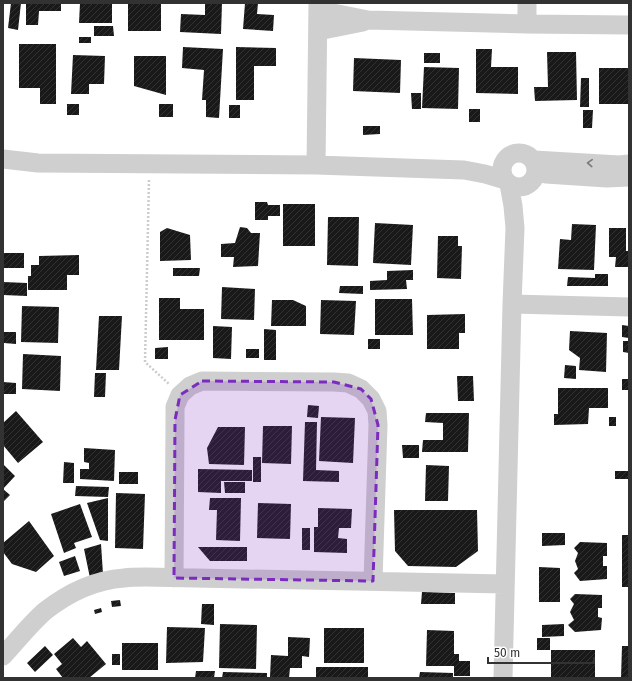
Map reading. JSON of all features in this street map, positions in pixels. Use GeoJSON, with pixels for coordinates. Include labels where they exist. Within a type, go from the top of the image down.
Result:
{"type":"FeatureCollection","features":[{"type":"Feature","properties":{"kind":"street"},"geometry":{"type":"LineString","coordinates":[[527,3],[527,24]]}},
{"type":"Feature","properties":{"kind":"street"},"geometry":{"type":"LineString","coordinates":[[316,165],[318,6],[368,20],[629,25]]}},
{"type":"Feature","properties":{"kind":"street"},"geometry":{"type":"LineString","coordinates":[[318,31],[368,20]]}},
{"type":"Feature","properties":{"kind":"street"},"geometry":{"type":"LineString","coordinates":[[464,170],[487,165],[513,154],[524,153],[530,156],[534,172],[519,212],[516,228],[512,304],[503,678]]}},
{"type":"Feature","properties":{"kind":"street"},"geometry":{"type":"LineString","coordinates":[[508,156],[504,161],[502,174],[507,182],[513,206],[516,228]]}},
{"type":"Feature","properties":{"kind":"street"},"geometry":{"type":"LineString","coordinates":[[3,159],[38,163],[316,165],[464,170],[485,174],[507,182],[514,187],[520,188],[526,186],[534,172]]}},
{"type":"Feature","properties":{"kind":"street"},"geometry":{"type":"LineString","coordinates":[[534,172],[629,164]]}},
{"type":"Feature","properties":{"kind":"street"},"geometry":{"type":"LineString","coordinates":[[534,172],[607,178],[629,177]]}},
{"type":"Feature","properties":{"kind":"street"},"geometry":{"type":"LineString","coordinates":[[512,304],[629,306]]}},
{"type":"Feature","properties":{"kind":"street"},"geometry":{"type":"LineString","coordinates":[[174,578],[175,407],[180,395],[190,386],[202,381],[334,382],[348,383],[361,388],[371,399],[377,411],[378,426],[373,581]]}},
{"type":"Feature","properties":{"kind":"street"},"geometry":{"type":"LineString","coordinates":[[3,656],[45,611],[63,598],[82,588],[103,581],[124,578],[174,578],[505,584]]}},
{"type":"Feature","properties":{"kind":"path"},"geometry":{"type":"LineString","coordinates":[[150,164],[144,362],[180,395]]}},
{"type":"Feature","properties":{"kind":"highlighted area"},"geometry":{"type":"Polygon","coordinates":[[[202,381],[334,382],[361,389],[371,399],[378,425],[373,581],[174,578],[175,420],[180,395],[202,381]]]}},
{"type":"Feature","properties":{"kind":"building"},"geometry":{"type":"Polygon","coordinates":[[[11,3],[21,3],[18,30],[8,28],[11,3]]]}},
{"type":"Feature","properties":{"kind":"building"},"geometry":{"type":"Polygon","coordinates":[[[26,3],[61,3],[61,11],[39,11],[38,25],[26,25],[26,3]]]}},
{"type":"Feature","properties":{"kind":"building"},"geometry":{"type":"Polygon","coordinates":[[[80,3],[112,3],[112,23],[79,23],[80,3]]]}},
{"type":"Feature","properties":{"kind":"building"},"geometry":{"type":"Polygon","coordinates":[[[128,3],[161,3],[161,31],[128,31],[128,3]]]}},
{"type":"Feature","properties":{"kind":"building"},"geometry":{"type":"Polygon","coordinates":[[[205,3],[222,3],[221,34],[180,32],[181,14],[205,15],[205,3]]]}},
{"type":"Feature","properties":{"kind":"building"},"geometry":{"type":"Polygon","coordinates":[[[245,3],[258,3],[257,14],[274,15],[273,31],[243,29],[245,3]]]}},
{"type":"Feature","properties":{"kind":"building"},"geometry":{"type":"Polygon","coordinates":[[[94,26],[113,26],[114,36],[94,36],[94,26]]]}},
{"type":"Feature","properties":{"kind":"building"},"geometry":{"type":"Polygon","coordinates":[[[79,37],[91,37],[91,43],[79,43],[79,37]]]}},
{"type":"Feature","properties":{"kind":"building"},"geometry":{"type":"Polygon","coordinates":[[[19,44],[56,44],[56,104],[40,104],[40,88],[19,88],[19,44]]]}},
{"type":"Feature","properties":{"kind":"building"},"geometry":{"type":"Polygon","coordinates":[[[183,47],[223,49],[219,118],[206,117],[206,100],[202,100],[204,70],[182,68],[183,47]]]}},
{"type":"Feature","properties":{"kind":"building"},"geometry":{"type":"Polygon","coordinates":[[[236,47],[276,48],[276,66],[254,66],[254,100],[236,100],[236,47]]]}},
{"type":"Feature","properties":{"kind":"building"},"geometry":{"type":"Polygon","coordinates":[[[476,49],[492,49],[491,67],[518,67],[518,94],[476,93],[476,49]]]}},
{"type":"Feature","properties":{"kind":"building"},"geometry":{"type":"Polygon","coordinates":[[[547,52],[576,52],[577,100],[535,101],[534,87],[548,87],[547,52]]]}},
{"type":"Feature","properties":{"kind":"building"},"geometry":{"type":"Polygon","coordinates":[[[424,53],[440,53],[440,63],[424,63],[424,53]]]}},
{"type":"Feature","properties":{"kind":"building"},"geometry":{"type":"Polygon","coordinates":[[[73,55],[105,56],[104,84],[89,84],[89,94],[71,94],[73,55]]]}},
{"type":"Feature","properties":{"kind":"building"},"geometry":{"type":"Polygon","coordinates":[[[134,56],[166,56],[166,95],[134,86],[134,56]]]}},
{"type":"Feature","properties":{"kind":"building"},"geometry":{"type":"Polygon","coordinates":[[[354,58],[401,60],[400,93],[353,91],[354,58]]]}},
{"type":"Feature","properties":{"kind":"building"},"geometry":{"type":"Polygon","coordinates":[[[424,67],[459,68],[458,109],[422,108],[424,67]]]}},
{"type":"Feature","properties":{"kind":"building"},"geometry":{"type":"Polygon","coordinates":[[[599,68],[629,68],[629,104],[599,104],[599,68]]]}},
{"type":"Feature","properties":{"kind":"building"},"geometry":{"type":"Polygon","coordinates":[[[581,78],[589,78],[589,107],[580,107],[581,78]]]}},
{"type":"Feature","properties":{"kind":"building"},"geometry":{"type":"Polygon","coordinates":[[[411,93],[421,93],[421,109],[412,109],[411,93]]]}},
{"type":"Feature","properties":{"kind":"building"},"geometry":{"type":"Polygon","coordinates":[[[67,104],[79,104],[79,115],[67,115],[67,104]]]}},
{"type":"Feature","properties":{"kind":"building"},"geometry":{"type":"Polygon","coordinates":[[[159,104],[173,104],[173,117],[159,117],[159,104]]]}},
{"type":"Feature","properties":{"kind":"building"},"geometry":{"type":"Polygon","coordinates":[[[229,105],[240,105],[240,118],[229,118],[229,105]]]}},
{"type":"Feature","properties":{"kind":"building"},"geometry":{"type":"Polygon","coordinates":[[[469,109],[480,109],[480,122],[469,122],[469,109]]]}},
{"type":"Feature","properties":{"kind":"building"},"geometry":{"type":"Polygon","coordinates":[[[583,110],[593,110],[592,128],[583,128],[583,110]]]}},
{"type":"Feature","properties":{"kind":"building"},"geometry":{"type":"Polygon","coordinates":[[[363,126],[380,126],[380,134],[363,135],[363,126]]]}},
{"type":"Feature","properties":{"kind":"building"},"geometry":{"type":"Polygon","coordinates":[[[255,202],[267,202],[268,205],[280,205],[280,216],[268,216],[268,220],[255,220],[255,202]]]}},
{"type":"Feature","properties":{"kind":"building"},"geometry":{"type":"Polygon","coordinates":[[[283,204],[315,204],[315,246],[283,246],[283,204]]]}},
{"type":"Feature","properties":{"kind":"building"},"geometry":{"type":"Polygon","coordinates":[[[328,217],[359,217],[358,266],[327,265],[328,217]]]}},
{"type":"Feature","properties":{"kind":"building"},"geometry":{"type":"Polygon","coordinates":[[[375,223],[413,225],[411,265],[373,263],[375,223]]]}},
{"type":"Feature","properties":{"kind":"building"},"geometry":{"type":"Polygon","coordinates":[[[572,224],[596,225],[594,270],[558,269],[560,239],[571,240],[572,224]]]}},
{"type":"Feature","properties":{"kind":"building"},"geometry":{"type":"Polygon","coordinates":[[[240,227],[247,228],[251,233],[260,233],[258,266],[233,267],[234,257],[221,257],[221,244],[235,243],[240,227]]]}},
{"type":"Feature","properties":{"kind":"building"},"geometry":{"type":"Polygon","coordinates":[[[167,228],[190,235],[191,260],[160,261],[160,232],[167,228]]]}},
{"type":"Feature","properties":{"kind":"building"},"geometry":{"type":"Polygon","coordinates":[[[609,228],[626,228],[626,251],[629,251],[629,267],[615,267],[616,257],[609,257],[609,228]]]}},
{"type":"Feature","properties":{"kind":"building"},"geometry":{"type":"Polygon","coordinates":[[[438,236],[458,236],[458,246],[462,246],[461,279],[437,278],[438,236]]]}},
{"type":"Feature","properties":{"kind":"building"},"geometry":{"type":"Polygon","coordinates":[[[4,253],[24,253],[24,268],[3,268],[4,253]]]}},
{"type":"Feature","properties":{"kind":"building"},"geometry":{"type":"Polygon","coordinates":[[[79,255],[79,275],[67,275],[67,290],[28,290],[28,276],[31,276],[31,265],[39,265],[39,256],[79,255]]]}},
{"type":"Feature","properties":{"kind":"building"},"geometry":{"type":"Polygon","coordinates":[[[173,268],[200,268],[199,276],[173,276],[173,268]]]}},
{"type":"Feature","properties":{"kind":"building"},"geometry":{"type":"Polygon","coordinates":[[[413,270],[413,280],[406,280],[407,289],[370,290],[370,281],[387,280],[387,271],[413,270]]]}},
{"type":"Feature","properties":{"kind":"building"},"geometry":{"type":"Polygon","coordinates":[[[595,274],[608,274],[608,286],[567,286],[568,277],[595,278],[595,274]]]}},
{"type":"Feature","properties":{"kind":"building"},"geometry":{"type":"Polygon","coordinates":[[[3,282],[27,283],[27,296],[3,295],[3,282]]]}},
{"type":"Feature","properties":{"kind":"building"},"geometry":{"type":"Polygon","coordinates":[[[340,286],[363,286],[363,294],[339,293],[340,286]]]}},
{"type":"Feature","properties":{"kind":"building"},"geometry":{"type":"Polygon","coordinates":[[[222,287],[255,289],[254,320],[221,319],[222,287]]]}},
{"type":"Feature","properties":{"kind":"building"},"geometry":{"type":"Polygon","coordinates":[[[159,298],[180,298],[180,309],[204,309],[204,340],[159,340],[159,298]]]}},
{"type":"Feature","properties":{"kind":"building"},"geometry":{"type":"Polygon","coordinates":[[[375,299],[412,299],[413,335],[375,335],[375,299]]]}},
{"type":"Feature","properties":{"kind":"building"},"geometry":{"type":"Polygon","coordinates":[[[272,300],[293,300],[306,306],[306,326],[271,326],[272,300]]]}},
{"type":"Feature","properties":{"kind":"building"},"geometry":{"type":"Polygon","coordinates":[[[321,300],[356,301],[354,335],[320,334],[321,300]]]}},
{"type":"Feature","properties":{"kind":"building"},"geometry":{"type":"Polygon","coordinates":[[[22,306],[59,307],[58,343],[21,342],[22,306]]]}},
{"type":"Feature","properties":{"kind":"building"},"geometry":{"type":"Polygon","coordinates":[[[465,314],[465,333],[459,333],[459,349],[427,349],[427,315],[465,314]]]}},
{"type":"Feature","properties":{"kind":"building"},"geometry":{"type":"Polygon","coordinates":[[[99,316],[122,316],[119,370],[96,370],[99,316]]]}},
{"type":"Feature","properties":{"kind":"building"},"geometry":{"type":"Polygon","coordinates":[[[622,325],[629,326],[629,338],[622,337],[622,325]]]}},
{"type":"Feature","properties":{"kind":"building"},"geometry":{"type":"Polygon","coordinates":[[[213,326],[232,327],[231,359],[213,358],[213,326]]]}},
{"type":"Feature","properties":{"kind":"building"},"geometry":{"type":"Polygon","coordinates":[[[264,329],[276,330],[276,360],[264,360],[264,329]]]}},
{"type":"Feature","properties":{"kind":"building"},"geometry":{"type":"Polygon","coordinates":[[[570,331],[607,333],[606,372],[579,370],[580,358],[569,350],[570,331]]]}},
{"type":"Feature","properties":{"kind":"building"},"geometry":{"type":"Polygon","coordinates":[[[4,332],[16,332],[16,344],[4,343],[4,332]]]}},
{"type":"Feature","properties":{"kind":"building"},"geometry":{"type":"Polygon","coordinates":[[[368,339],[380,339],[380,349],[368,349],[368,339]]]}},
{"type":"Feature","properties":{"kind":"building"},"geometry":{"type":"Polygon","coordinates":[[[623,341],[629,341],[629,353],[623,352],[623,341]]]}},
{"type":"Feature","properties":{"kind":"building"},"geometry":{"type":"Polygon","coordinates":[[[168,347],[168,359],[155,359],[155,348],[168,347]]]}},
{"type":"Feature","properties":{"kind":"building"},"geometry":{"type":"Polygon","coordinates":[[[246,349],[259,349],[259,358],[246,358],[246,349]]]}},
{"type":"Feature","properties":{"kind":"building"},"geometry":{"type":"Polygon","coordinates":[[[23,354],[61,356],[60,391],[22,389],[23,354]]]}},
{"type":"Feature","properties":{"kind":"building"},"geometry":{"type":"Polygon","coordinates":[[[565,365],[576,366],[576,379],[564,378],[565,365]]]}},
{"type":"Feature","properties":{"kind":"building"},"geometry":{"type":"Polygon","coordinates":[[[95,373],[106,373],[105,397],[94,397],[95,373]]]}},
{"type":"Feature","properties":{"kind":"building"},"geometry":{"type":"Polygon","coordinates":[[[457,376],[473,376],[474,401],[458,401],[457,376]]]}},
{"type":"Feature","properties":{"kind":"building"},"geometry":{"type":"Polygon","coordinates":[[[622,379],[629,379],[629,390],[622,390],[622,379]]]}},
{"type":"Feature","properties":{"kind":"building"},"geometry":{"type":"Polygon","coordinates":[[[3,382],[16,383],[16,394],[3,394],[3,382]]]}},
{"type":"Feature","properties":{"kind":"building"},"geometry":{"type":"Polygon","coordinates":[[[558,388],[608,388],[608,408],[589,408],[588,424],[554,425],[554,414],[558,414],[558,388]]]}},
{"type":"Feature","properties":{"kind":"building"},"geometry":{"type":"Polygon","coordinates":[[[308,405],[319,406],[318,418],[307,417],[308,405]]]}},
{"type":"Feature","properties":{"kind":"building"},"geometry":{"type":"Polygon","coordinates":[[[16,411],[43,442],[18,463],[3,445],[3,423],[16,411]]]}},
{"type":"Feature","properties":{"kind":"building"},"geometry":{"type":"Polygon","coordinates":[[[426,413],[469,413],[468,452],[422,452],[423,440],[443,440],[443,423],[425,422],[426,413]]]}},
{"type":"Feature","properties":{"kind":"building"},"geometry":{"type":"Polygon","coordinates":[[[321,417],[355,418],[353,463],[319,461],[321,417]]]}},
{"type":"Feature","properties":{"kind":"building"},"geometry":{"type":"Polygon","coordinates":[[[609,417],[616,417],[616,426],[609,426],[609,417]]]}},
{"type":"Feature","properties":{"kind":"building"},"geometry":{"type":"Polygon","coordinates":[[[305,422],[317,422],[316,470],[339,471],[339,482],[303,481],[305,422]]]}},
{"type":"Feature","properties":{"kind":"building"},"geometry":{"type":"Polygon","coordinates":[[[263,426],[292,426],[291,464],[262,463],[263,426]]]}},
{"type":"Feature","properties":{"kind":"building"},"geometry":{"type":"Polygon","coordinates":[[[218,427],[245,427],[244,465],[209,464],[207,448],[218,427]]]}},
{"type":"Feature","properties":{"kind":"building"},"geometry":{"type":"Polygon","coordinates":[[[402,445],[419,445],[419,458],[403,458],[402,445]]]}},
{"type":"Feature","properties":{"kind":"building"},"geometry":{"type":"Polygon","coordinates":[[[84,448],[115,450],[114,481],[80,479],[80,469],[89,469],[89,463],[84,462],[84,448]]]}},
{"type":"Feature","properties":{"kind":"building"},"geometry":{"type":"Polygon","coordinates":[[[253,457],[261,457],[261,482],[253,482],[253,457]]]}},
{"type":"Feature","properties":{"kind":"building"},"geometry":{"type":"Polygon","coordinates":[[[64,462],[74,463],[74,483],[63,483],[64,462]]]}},
{"type":"Feature","properties":{"kind":"building"},"geometry":{"type":"Polygon","coordinates":[[[3,464],[15,476],[3,489],[3,464]]]}},
{"type":"Feature","properties":{"kind":"building"},"geometry":{"type":"Polygon","coordinates":[[[426,465],[449,466],[448,501],[425,501],[426,465]]]}},
{"type":"Feature","properties":{"kind":"building"},"geometry":{"type":"Polygon","coordinates":[[[198,469],[252,470],[252,481],[221,481],[221,493],[198,492],[198,469]]]}},
{"type":"Feature","properties":{"kind":"building"},"geometry":{"type":"Polygon","coordinates":[[[615,471],[629,471],[629,479],[615,479],[615,471]]]}},
{"type":"Feature","properties":{"kind":"building"},"geometry":{"type":"Polygon","coordinates":[[[119,472],[138,472],[138,484],[119,484],[119,472]]]}},
{"type":"Feature","properties":{"kind":"building"},"geometry":{"type":"Polygon","coordinates":[[[224,482],[245,482],[245,493],[225,493],[224,482]]]}},
{"type":"Feature","properties":{"kind":"building"},"geometry":{"type":"Polygon","coordinates":[[[76,486],[109,487],[108,497],[75,496],[76,486]]]}},
{"type":"Feature","properties":{"kind":"building"},"geometry":{"type":"Polygon","coordinates":[[[3,489],[10,495],[3,502],[3,489]]]}},
{"type":"Feature","properties":{"kind":"building"},"geometry":{"type":"Polygon","coordinates":[[[116,493],[145,494],[143,549],[115,548],[116,493]]]}},
{"type":"Feature","properties":{"kind":"building"},"geometry":{"type":"Polygon","coordinates":[[[108,498],[108,541],[100,540],[87,503],[108,498]]]}},
{"type":"Feature","properties":{"kind":"building"},"geometry":{"type":"Polygon","coordinates":[[[210,498],[241,498],[240,541],[216,540],[217,510],[209,510],[210,498]]]}},
{"type":"Feature","properties":{"kind":"building"},"geometry":{"type":"Polygon","coordinates":[[[258,503],[291,504],[290,539],[257,538],[258,503]]]}},
{"type":"Feature","properties":{"kind":"building"},"geometry":{"type":"Polygon","coordinates":[[[80,504],[92,537],[74,543],[76,548],[64,553],[51,514],[80,504]]]}},
{"type":"Feature","properties":{"kind":"building"},"geometry":{"type":"Polygon","coordinates":[[[318,508],[352,509],[351,528],[339,528],[338,538],[347,539],[347,553],[314,552],[314,527],[318,527],[318,508]]]}},
{"type":"Feature","properties":{"kind":"building"},"geometry":{"type":"Polygon","coordinates":[[[394,510],[477,510],[478,551],[456,567],[408,566],[395,551],[394,510]]]}},
{"type":"Feature","properties":{"kind":"building"},"geometry":{"type":"Polygon","coordinates":[[[29,521],[54,556],[36,572],[12,564],[3,552],[3,543],[29,521]]]}},
{"type":"Feature","properties":{"kind":"building"},"geometry":{"type":"Polygon","coordinates":[[[302,528],[310,528],[310,550],[302,550],[302,528]]]}},
{"type":"Feature","properties":{"kind":"building"},"geometry":{"type":"Polygon","coordinates":[[[542,533],[565,533],[565,545],[542,546],[542,533]]]}},
{"type":"Feature","properties":{"kind":"building"},"geometry":{"type":"Polygon","coordinates":[[[622,535],[629,535],[629,587],[622,587],[622,535]]]}},
{"type":"Feature","properties":{"kind":"building"},"geometry":{"type":"Polygon","coordinates":[[[580,542],[607,543],[607,556],[603,556],[603,566],[607,566],[607,579],[580,581],[574,573],[578,569],[575,561],[578,553],[574,548],[580,542]]]}},
{"type":"Feature","properties":{"kind":"building"},"geometry":{"type":"Polygon","coordinates":[[[101,544],[103,574],[90,578],[84,549],[101,544]]]}},
{"type":"Feature","properties":{"kind":"building"},"geometry":{"type":"Polygon","coordinates":[[[198,547],[247,547],[247,561],[210,561],[198,547]]]}},
{"type":"Feature","properties":{"kind":"building"},"geometry":{"type":"Polygon","coordinates":[[[75,556],[80,571],[64,576],[59,562],[75,556]]]}},
{"type":"Feature","properties":{"kind":"building"},"geometry":{"type":"Polygon","coordinates":[[[539,567],[560,568],[560,602],[539,602],[539,567]]]}},
{"type":"Feature","properties":{"kind":"building"},"geometry":{"type":"Polygon","coordinates":[[[422,592],[455,593],[455,604],[421,604],[422,592]]]}},
{"type":"Feature","properties":{"kind":"building"},"geometry":{"type":"Polygon","coordinates":[[[575,594],[602,595],[602,608],[598,608],[598,617],[602,618],[601,630],[575,632],[568,625],[574,620],[570,612],[574,604],[570,599],[575,594]]]}},
{"type":"Feature","properties":{"kind":"building"},"geometry":{"type":"Polygon","coordinates":[[[120,600],[121,606],[112,607],[111,601],[120,600]]]}},
{"type":"Feature","properties":{"kind":"building"},"geometry":{"type":"Polygon","coordinates":[[[202,604],[214,604],[214,625],[201,624],[202,604]]]}},
{"type":"Feature","properties":{"kind":"building"},"geometry":{"type":"Polygon","coordinates":[[[101,608],[102,612],[95,614],[94,610],[101,608]]]}},
{"type":"Feature","properties":{"kind":"building"},"geometry":{"type":"Polygon","coordinates":[[[220,624],[257,625],[256,669],[219,668],[220,624]]]}},
{"type":"Feature","properties":{"kind":"building"},"geometry":{"type":"Polygon","coordinates":[[[564,624],[564,636],[542,637],[542,625],[564,624]]]}},
{"type":"Feature","properties":{"kind":"building"},"geometry":{"type":"Polygon","coordinates":[[[167,627],[205,628],[203,662],[166,663],[167,627]]]}},
{"type":"Feature","properties":{"kind":"building"},"geometry":{"type":"Polygon","coordinates":[[[324,628],[364,628],[364,663],[324,663],[324,628]]]}},
{"type":"Feature","properties":{"kind":"building"},"geometry":{"type":"Polygon","coordinates":[[[427,630],[454,631],[454,654],[459,654],[459,661],[470,661],[470,676],[454,676],[454,666],[426,666],[427,630]]]}},
{"type":"Feature","properties":{"kind":"building"},"geometry":{"type":"Polygon","coordinates":[[[288,637],[310,638],[309,657],[302,656],[302,668],[290,668],[289,678],[270,677],[271,655],[288,656],[288,637]]]}},
{"type":"Feature","properties":{"kind":"building"},"geometry":{"type":"Polygon","coordinates":[[[73,638],[81,647],[87,641],[106,664],[89,678],[63,678],[56,669],[62,664],[54,654],[73,638]]]}},
{"type":"Feature","properties":{"kind":"building"},"geometry":{"type":"Polygon","coordinates":[[[537,638],[550,638],[550,650],[537,650],[537,638]]]}},
{"type":"Feature","properties":{"kind":"building"},"geometry":{"type":"Polygon","coordinates":[[[122,643],[158,643],[158,670],[122,670],[122,643]]]}},
{"type":"Feature","properties":{"kind":"building"},"geometry":{"type":"Polygon","coordinates":[[[45,646],[53,655],[35,672],[27,663],[45,646]]]}},
{"type":"Feature","properties":{"kind":"building"},"geometry":{"type":"Polygon","coordinates":[[[622,646],[629,646],[629,678],[621,678],[622,646]]]}},
{"type":"Feature","properties":{"kind":"building"},"geometry":{"type":"Polygon","coordinates":[[[551,650],[595,650],[595,678],[551,678],[551,650]]]}},
{"type":"Feature","properties":{"kind":"building"},"geometry":{"type":"Polygon","coordinates":[[[112,654],[120,654],[120,665],[112,665],[112,654]]]}},
{"type":"Feature","properties":{"kind":"building"},"geometry":{"type":"Polygon","coordinates":[[[316,667],[368,667],[368,678],[316,678],[316,667]]]}},
{"type":"Feature","properties":{"kind":"building"},"geometry":{"type":"Polygon","coordinates":[[[196,671],[215,671],[214,678],[195,678],[196,671]]]}},
{"type":"Feature","properties":{"kind":"building"},"geometry":{"type":"Polygon","coordinates":[[[223,672],[267,673],[267,678],[222,678],[223,672]]]}},
{"type":"Feature","properties":{"kind":"building"},"geometry":{"type":"Polygon","coordinates":[[[420,672],[453,673],[453,678],[419,678],[420,672]]]}}]}
